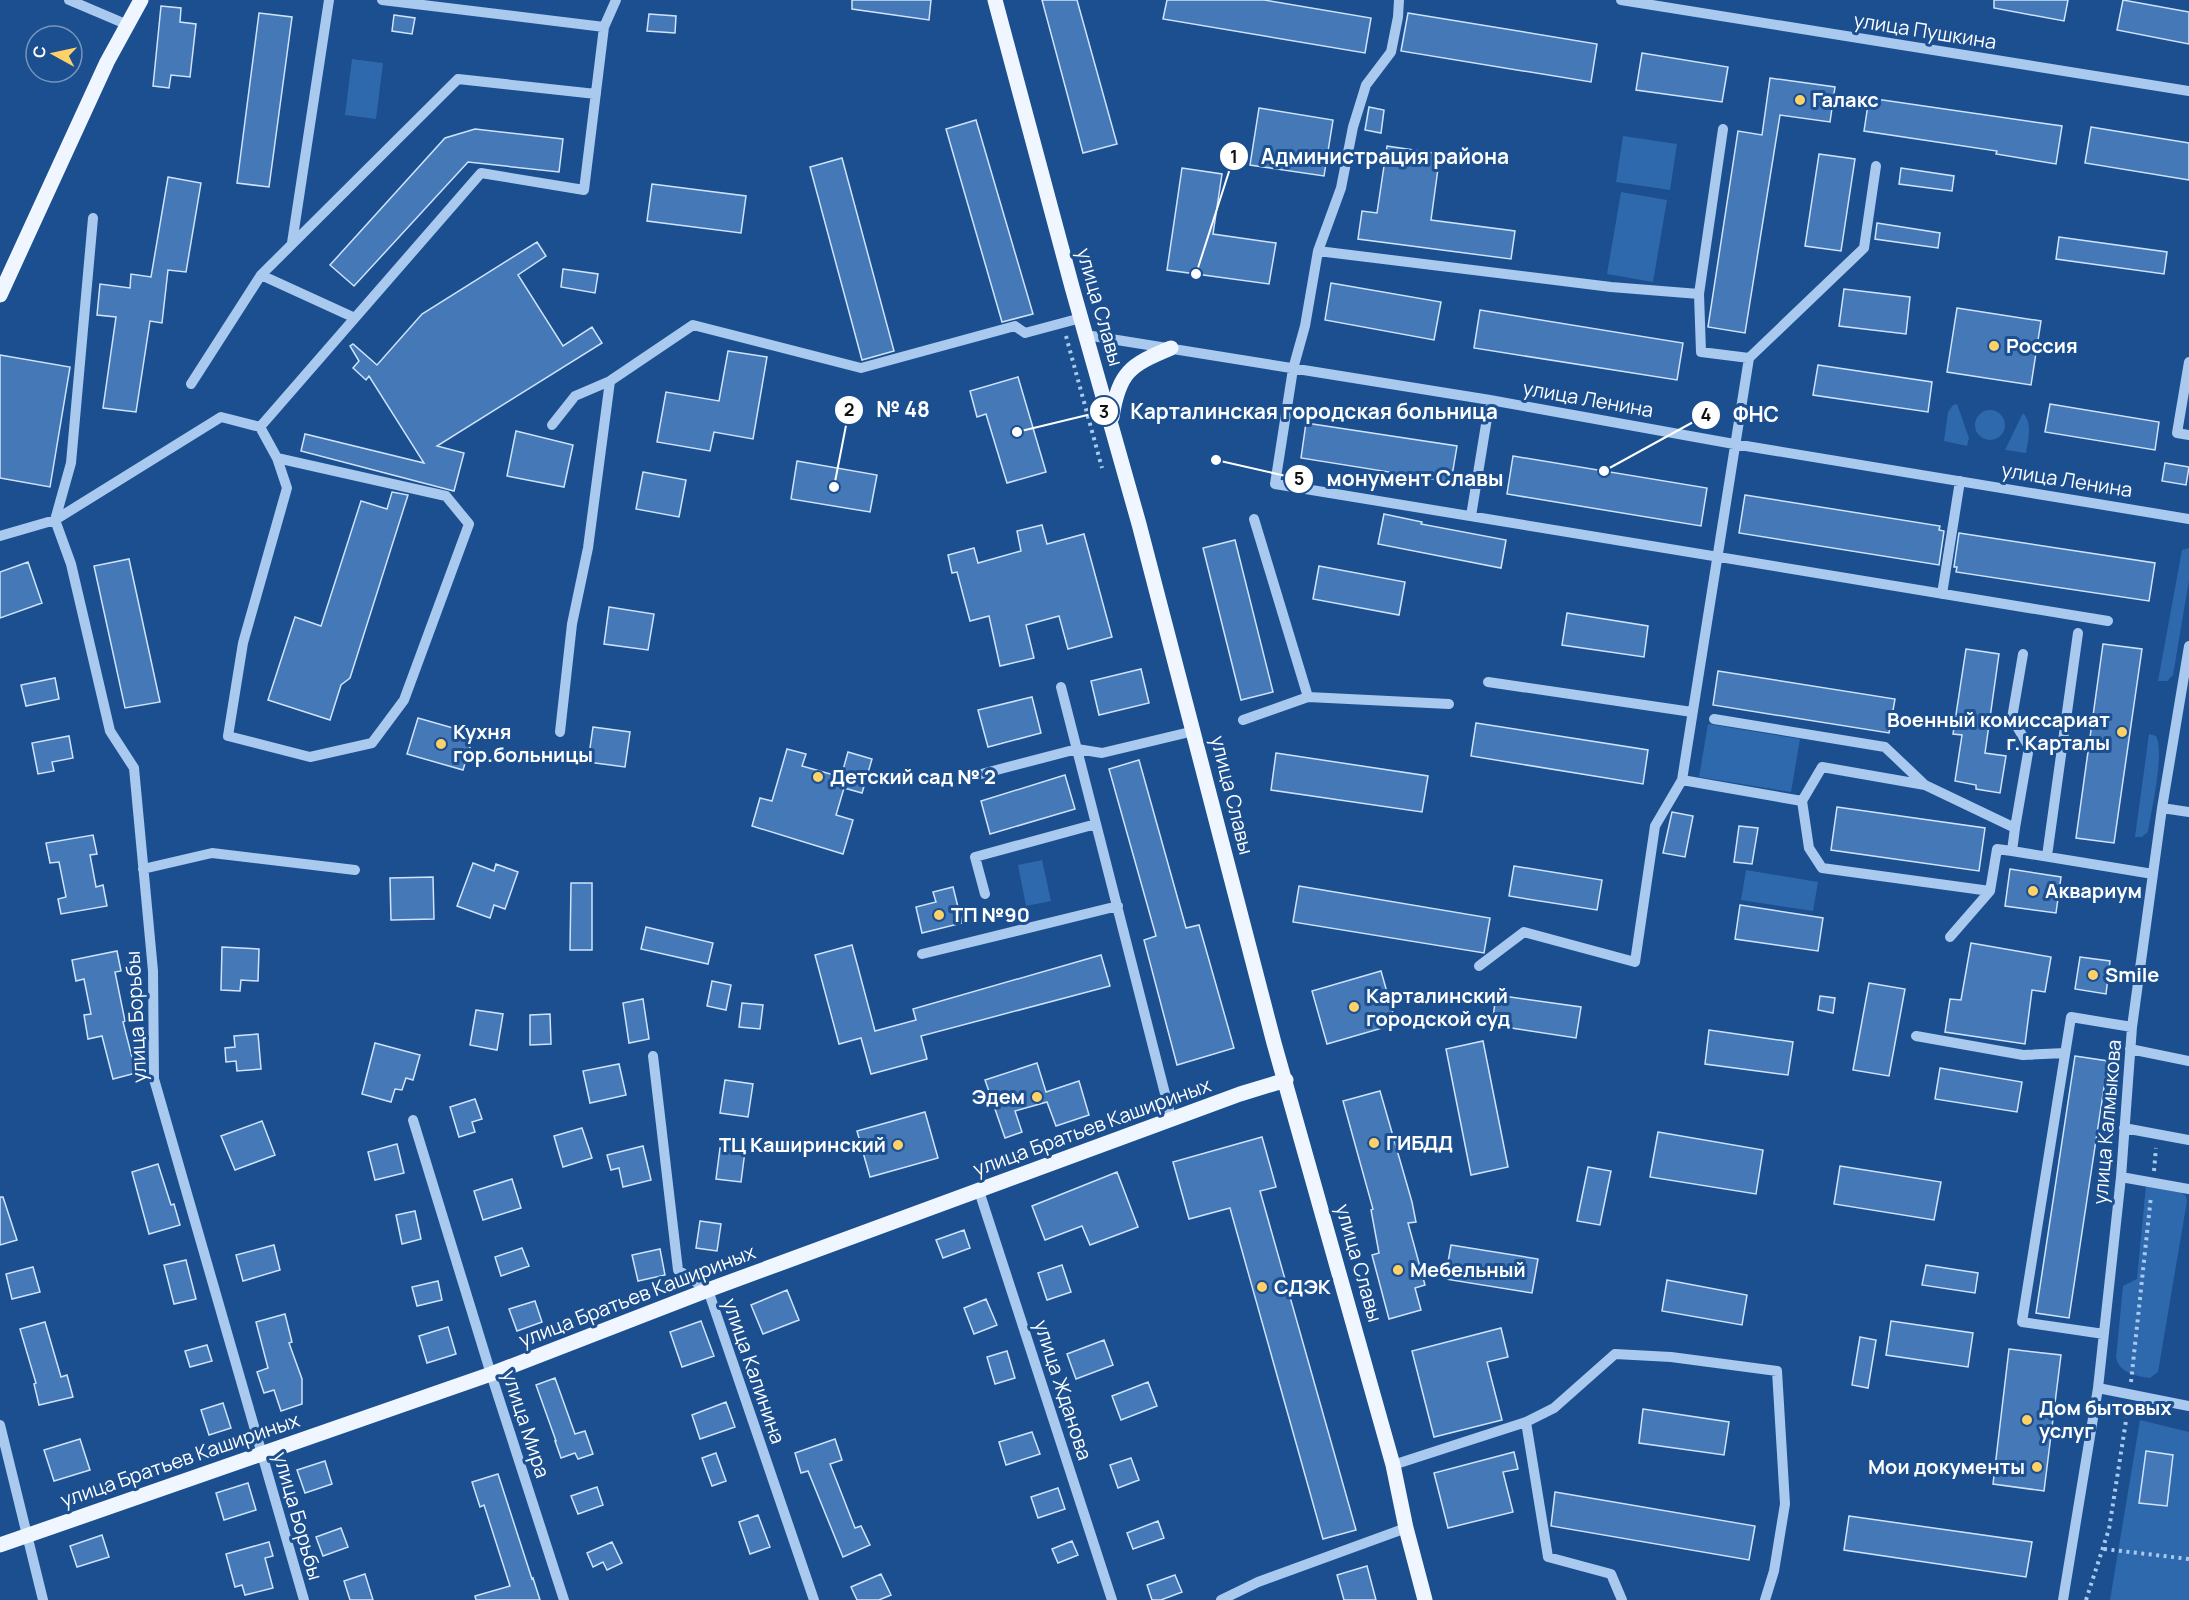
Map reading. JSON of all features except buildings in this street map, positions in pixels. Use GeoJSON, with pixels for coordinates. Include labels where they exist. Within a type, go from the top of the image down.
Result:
{"type":"FeatureCollection","features":[{"type":"Feature","properties":{"kind":"main road"},"geometry":{"type":"LineString","coordinates":[[0,295],[107,62],[141,0]]}},
{"type":"Feature","properties":{"kind":"main road","name":"улица Славы"},"geometry":{"type":"LineString","coordinates":[[995,0],[1194,731],[1274,1043],[1394,1465],[1406,1528],[1425,1600]]}},
{"type":"Feature","properties":{"kind":"main road"},"geometry":{"type":"LineString","coordinates":[[1111,423],[1116,394],[1123,378],[1140,361],[1172,348]]}},
{"type":"Feature","properties":{"kind":"main road","name":"улица Братьев Кашириных"},"geometry":{"type":"LineString","coordinates":[[0,1545],[491,1374],[708,1290],[1172,1121],[1240,1094],[1286,1080]]}},
{"type":"Feature","properties":{"kind":"street"},"geometry":{"type":"LineString","coordinates":[[69,0],[128,25]]}},
{"type":"Feature","properties":{"kind":"street"},"geometry":{"type":"LineString","coordinates":[[292,244],[329,0]]}},
{"type":"Feature","properties":{"kind":"street"},"geometry":{"type":"LineString","coordinates":[[382,0],[604,27]]}},
{"type":"Feature","properties":{"kind":"street"},"geometry":{"type":"LineString","coordinates":[[260,427],[481,173],[584,190],[604,27],[616,0]]}},
{"type":"Feature","properties":{"kind":"street"},"geometry":{"type":"LineString","coordinates":[[1399,0],[1391,52],[1366,86],[1353,128],[1341,188],[1318,251],[1305,326],[1293,369],[1275,484],[2108,621]]}},
{"type":"Feature","properties":{"kind":"street","name":"улица Пушкина"},"geometry":{"type":"LineString","coordinates":[[1621,0],[2189,91]]}},
{"type":"Feature","properties":{"kind":"street"},"geometry":{"type":"LineString","coordinates":[[191,384],[261,275],[458,79],[596,94]]}},
{"type":"Feature","properties":{"kind":"street"},"geometry":{"type":"LineString","coordinates":[[1722,129],[1699,294],[1701,351],[1749,358]]}},
{"type":"Feature","properties":{"kind":"street"},"geometry":{"type":"LineString","coordinates":[[1479,966],[1524,932],[1635,962],[1656,826],[1682,780],[1749,358],[1864,248],[1876,166]]}},
{"type":"Feature","properties":{"kind":"street"},"geometry":{"type":"LineString","coordinates":[[55,520],[70,463],[93,218]]}},
{"type":"Feature","properties":{"kind":"street"},"geometry":{"type":"LineString","coordinates":[[1318,251],[1611,287],[1699,294]]}},
{"type":"Feature","properties":{"kind":"street"},"geometry":{"type":"LineString","coordinates":[[261,275],[355,318]]}},
{"type":"Feature","properties":{"kind":"street"},"geometry":{"type":"LineString","coordinates":[[552,425],[575,396],[610,381],[693,324],[861,368],[1015,326],[1025,333],[1081,318]]}},
{"type":"Feature","properties":{"kind":"street","name":"улица Ленина"},"geometry":{"type":"LineString","coordinates":[[1086,335],[1490,400],[1734,444],[2189,519]]}},
{"type":"Feature","properties":{"kind":"street"},"geometry":{"type":"LineString","coordinates":[[2189,362],[2177,433],[2189,435]]}},
{"type":"Feature","properties":{"kind":"street"},"geometry":{"type":"LineString","coordinates":[[560,732],[572,624],[588,548],[610,381]]}},
{"type":"Feature","properties":{"kind":"street"},"geometry":{"type":"LineString","coordinates":[[1471,516],[1490,400]]}},
{"type":"Feature","properties":{"kind":"street"},"geometry":{"type":"LineString","coordinates":[[0,536],[55,520],[222,417],[260,427],[277,458],[287,488],[243,643],[228,736],[310,757],[372,743],[404,700],[469,524],[446,496],[277,458]]}},
{"type":"Feature","properties":{"kind":"street"},"geometry":{"type":"LineString","coordinates":[[1942,594],[1960,481]]}},
{"type":"Feature","properties":{"kind":"street"},"geometry":{"type":"LineString","coordinates":[[1254,519],[1308,697]]}},
{"type":"Feature","properties":{"kind":"street","name":"улица Борьбы"},"geometry":{"type":"LineString","coordinates":[[55,520],[71,564],[110,731],[134,768],[153,971],[154,1079],[304,1600]]}},
{"type":"Feature","properties":{"kind":"street"},"geometry":{"type":"LineString","coordinates":[[2047,856],[2078,633]]}},
{"type":"Feature","properties":{"kind":"street","name":"улица Калмыкова"},"geometry":{"type":"LineString","coordinates":[[2063,1600],[2104,1334],[2121,1177],[2132,1027],[2162,808],[2189,646]]}},
{"type":"Feature","properties":{"kind":"street"},"geometry":{"type":"LineString","coordinates":[[2012,851],[2029,747],[2012,718],[2023,654]]}},
{"type":"Feature","properties":{"kind":"street"},"geometry":{"type":"LineString","coordinates":[[1488,682],[1692,712]]}},
{"type":"Feature","properties":{"kind":"street"},"geometry":{"type":"LineString","coordinates":[[1061,687],[1172,1121]]}},
{"type":"Feature","properties":{"kind":"street"},"geometry":{"type":"LineString","coordinates":[[1243,720],[1308,697],[1449,704]]}},
{"type":"Feature","properties":{"kind":"street"},"geometry":{"type":"LineString","coordinates":[[1714,719],[1885,747],[1925,785]]}},
{"type":"Feature","properties":{"kind":"street"},"geometry":{"type":"LineString","coordinates":[[966,778],[1077,749],[1102,753],[1194,731]]}},
{"type":"Feature","properties":{"kind":"street"},"geometry":{"type":"LineString","coordinates":[[1990,891],[1822,868],[1809,849],[1802,801],[1822,767],[1925,785],[2015,828]]}},
{"type":"Feature","properties":{"kind":"street"},"geometry":{"type":"LineString","coordinates":[[1682,780],[1802,801]]}},
{"type":"Feature","properties":{"kind":"street"},"geometry":{"type":"LineString","coordinates":[[2162,808],[2189,812]]}},
{"type":"Feature","properties":{"kind":"street"},"geometry":{"type":"LineString","coordinates":[[985,894],[975,857],[1096,824]]}},
{"type":"Feature","properties":{"kind":"street"},"geometry":{"type":"LineString","coordinates":[[1950,937],[1990,891],[1997,849],[2153,874]]}},
{"type":"Feature","properties":{"kind":"street"},"geometry":{"type":"LineString","coordinates":[[143,869],[212,853],[356,870]]}},
{"type":"Feature","properties":{"kind":"street"},"geometry":{"type":"LineString","coordinates":[[922,954],[1118,906]]}},
{"type":"Feature","properties":{"kind":"street"},"geometry":{"type":"LineString","coordinates":[[2104,1334],[2022,1322],[2071,1017],[2132,1027]]}},
{"type":"Feature","properties":{"kind":"street"},"geometry":{"type":"LineString","coordinates":[[1916,1036],[2023,1055],[2065,1053]]}},
{"type":"Feature","properties":{"kind":"street"},"geometry":{"type":"LineString","coordinates":[[2130,1049],[2189,1061]]}},
{"type":"Feature","properties":{"kind":"street","name":"улица Калинина"},"geometry":{"type":"LineString","coordinates":[[653,1056],[678,1270],[708,1290],[814,1600]]}},
{"type":"Feature","properties":{"kind":"street","name":"улица Мира"},"geometry":{"type":"LineString","coordinates":[[413,1120],[491,1374],[564,1600]]}},
{"type":"Feature","properties":{"kind":"street"},"geometry":{"type":"LineString","coordinates":[[2124,1128],[2189,1140]]}},
{"type":"Feature","properties":{"kind":"street"},"geometry":{"type":"LineString","coordinates":[[2121,1177],[2189,1189]]}},
{"type":"Feature","properties":{"kind":"street","name":"улица Жданова"},"geometry":{"type":"LineString","coordinates":[[979,1191],[1112,1600]]}},
{"type":"Feature","properties":{"kind":"street"},"geometry":{"type":"LineString","coordinates":[[1394,1465],[1526,1422],[1554,1408],[1615,1354],[1671,1357],[1777,1371],[1785,1504],[1774,1571],[1765,1600]]}},
{"type":"Feature","properties":{"kind":"street"},"geometry":{"type":"LineString","coordinates":[[2097,1388],[2189,1406]]}},
{"type":"Feature","properties":{"kind":"street"},"geometry":{"type":"LineString","coordinates":[[1526,1422],[1548,1557],[1611,1574],[1622,1600]]}},
{"type":"Feature","properties":{"kind":"street"},"geometry":{"type":"LineString","coordinates":[[0,1425],[43,1600]]}},
{"type":"Feature","properties":{"kind":"street"},"geometry":{"type":"LineString","coordinates":[[1221,1600],[1258,1582],[1406,1528]]}},
{"type":"Feature","properties":{"kind":"path"},"geometry":{"type":"LineString","coordinates":[[2086,1600],[2109,1528],[2130,1394],[2157,1134]]}},
{"type":"Feature","properties":{"kind":"path"},"geometry":{"type":"LineString","coordinates":[[2104,1549],[2189,1559]]}},
{"type":"Feature","properties":{"kind":"shaded area"},"geometry":{"type":"Polygon","coordinates":[[[352,59],[383,63],[376,119],[345,115],[352,59]]]}},
{"type":"Feature","properties":{"kind":"shaded area"},"geometry":{"type":"Polygon","coordinates":[[[1623,136],[1677,144],[1670,190],[1616,182],[1623,136]]]}},
{"type":"Feature","properties":{"kind":"shaded area"},"geometry":{"type":"Polygon","coordinates":[[[1621,192],[1667,200],[1653,282],[1607,274],[1621,192]]]}},
{"type":"Feature","properties":{"kind":"shaded area"},"geometry":{"type":"Polygon","coordinates":[[[1957,404],[1969,438],[1967,446],[1944,441],[1948,412],[1953,405],[1957,404]]]}},
{"type":"Feature","properties":{"kind":"shaded area"},"geometry":{"type":"Polygon","coordinates":[[[1990,410],[2001,414],[2005,425],[2001,436],[1990,440],[1979,436],[1975,425],[1979,414],[1990,410]]]}},
{"type":"Feature","properties":{"kind":"shaded area"},"geometry":{"type":"Polygon","coordinates":[[[2023,413],[2029,427],[2026,453],[2005,450],[2023,413]]]}},
{"type":"Feature","properties":{"kind":"shaded area"},"geometry":{"type":"Polygon","coordinates":[[[2189,548],[2189,580],[2173,675],[2167,681],[2158,681],[2182,550],[2189,548]]]}},
{"type":"Feature","properties":{"kind":"shaded area"},"geometry":{"type":"Polygon","coordinates":[[[1708,724],[1800,739],[1791,792],[1699,777],[1708,724]]]}},
{"type":"Feature","properties":{"kind":"shaded area"},"geometry":{"type":"Polygon","coordinates":[[[2149,734],[2156,736],[2158,744],[2156,783],[2148,832],[2142,837],[2135,837],[2149,734]]]}},
{"type":"Feature","properties":{"kind":"shaded area"},"geometry":{"type":"Polygon","coordinates":[[[1042,860],[1051,901],[1026,906],[1018,865],[1042,860]]]}},
{"type":"Feature","properties":{"kind":"shaded area"},"geometry":{"type":"Polygon","coordinates":[[[1746,870],[1818,882],[1813,911],[1741,900],[1746,870]]]}},
{"type":"Feature","properties":{"kind":"shaded area"},"geometry":{"type":"Polygon","coordinates":[[[2146,1185],[2181,1192],[2186,1196],[2187,1201],[2158,1372],[2150,1378],[2134,1375],[2125,1370],[2116,1358],[2123,1286],[2137,1279],[2146,1185]]]}},
{"type":"Feature","properties":{"kind":"shaded area"},"geometry":{"type":"Polygon","coordinates":[[[2140,1420],[2189,1432],[2189,1600],[2110,1600],[2140,1420]]]}},
{"type":"Feature","properties":{"kind":"place","name":"Галакс"},"geometry":{"type":"Point","coordinates":[1800,100]}},
{"type":"Feature","properties":{"kind":"place","name":"Администрация района"},"geometry":{"type":"Point","coordinates":[1196,274]}},
{"type":"Feature","properties":{"kind":"place","name":"Россия"},"geometry":{"type":"Point","coordinates":[1994,346]}},
{"type":"Feature","properties":{"kind":"place","name":"Карталинская городская больница"},"geometry":{"type":"Point","coordinates":[1017,432]}},
{"type":"Feature","properties":{"kind":"place","name":"монумент Славы"},"geometry":{"type":"Point","coordinates":[1216,460]}},
{"type":"Feature","properties":{"kind":"place","name":"ФНС"},"geometry":{"type":"Point","coordinates":[1604,471]}},
{"type":"Feature","properties":{"kind":"place","name":"№ 48"},"geometry":{"type":"Point","coordinates":[834,487]}},
{"type":"Feature","properties":{"kind":"place","name":"Военный комиссариат г. Карталы"},"geometry":{"type":"Point","coordinates":[2122,732]}},
{"type":"Feature","properties":{"kind":"place","name":"Кухня гор.больницы"},"geometry":{"type":"Point","coordinates":[441,744]}},
{"type":"Feature","properties":{"kind":"place","name":"Детский сад № 2"},"geometry":{"type":"Point","coordinates":[818,777]}},
{"type":"Feature","properties":{"kind":"place","name":"Аквариум"},"geometry":{"type":"Point","coordinates":[2033,891]}},
{"type":"Feature","properties":{"kind":"place","name":"ТП №90"},"geometry":{"type":"Point","coordinates":[939,915]}},
{"type":"Feature","properties":{"kind":"place","name":"Smile"},"geometry":{"type":"Point","coordinates":[2093,975]}},
{"type":"Feature","properties":{"kind":"place","name":"Карталинский городской суд"},"geometry":{"type":"Point","coordinates":[1354,1007]}},
{"type":"Feature","properties":{"kind":"place","name":"Эдем"},"geometry":{"type":"Point","coordinates":[1037,1097]}},
{"type":"Feature","properties":{"kind":"place","name":"ГИБДД"},"geometry":{"type":"Point","coordinates":[1374,1143]}},
{"type":"Feature","properties":{"kind":"place","name":"ТЦ Каширинский"},"geometry":{"type":"Point","coordinates":[898,1145]}},
{"type":"Feature","properties":{"kind":"place","name":"Мебельный"},"geometry":{"type":"Point","coordinates":[1398,1270]}},
{"type":"Feature","properties":{"kind":"place","name":"СДЭК"},"geometry":{"type":"Point","coordinates":[1262,1287]}},
{"type":"Feature","properties":{"kind":"place","name":"Дом бытовых услуг"},"geometry":{"type":"Point","coordinates":[2027,1420]}},
{"type":"Feature","properties":{"kind":"place","name":"Мои документы"},"geometry":{"type":"Point","coordinates":[2037,1467]}}]}
